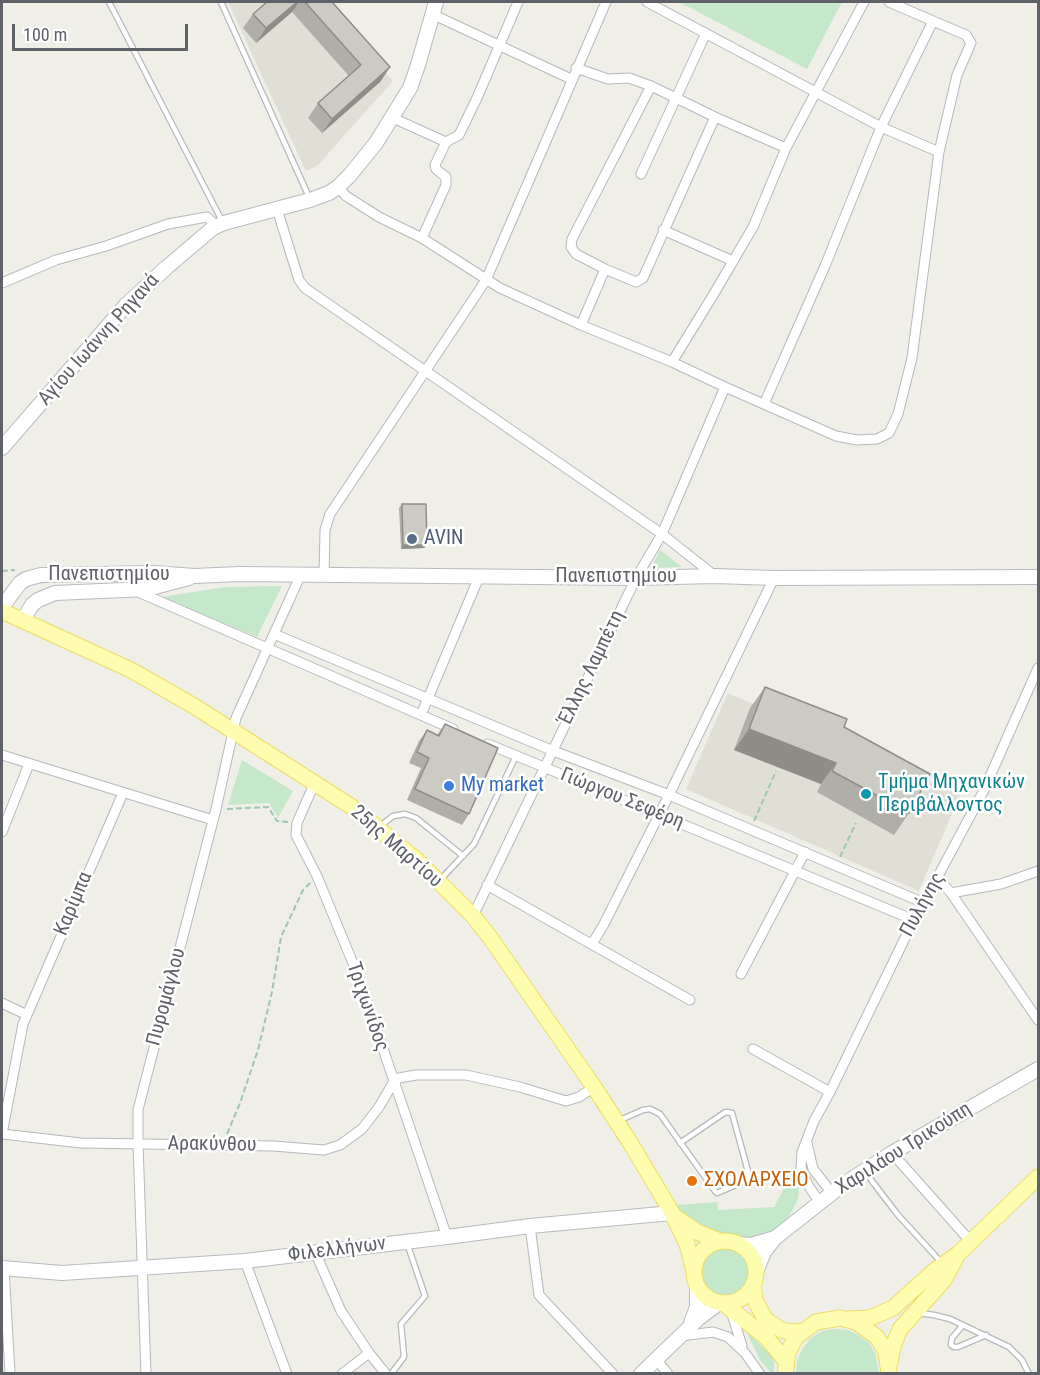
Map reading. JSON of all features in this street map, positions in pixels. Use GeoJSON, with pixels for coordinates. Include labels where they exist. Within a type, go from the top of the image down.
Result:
{"type":"FeatureCollection","features":[{"type":"Feature","properties":{"kind":"main road","name":"25ης Μαρτίου"},"geometry":{"type":"LineString","coordinates":[[2,609],[131,670],[232,729],[315,782],[378,827],[418,861],[473,916],[594,1087],[672,1214],[687,1244],[695,1279]]}},
{"type":"Feature","properties":{"kind":"main road"},"geometry":{"type":"LineString","coordinates":[[785,1367],[766,1337],[724,1305],[706,1297],[695,1279],[695,1264],[704,1249],[720,1241],[738,1244],[751,1256],[755,1300],[765,1319],[781,1330],[792,1332],[803,1330],[824,1319],[870,1318],[893,1308],[946,1267],[1038,1177]]}},
{"type":"Feature","properties":{"kind":"main road","name":"25ης Μαρτίου"},"geometry":{"type":"LineString","coordinates":[[672,1214],[697,1232],[720,1241]]}},
{"type":"Feature","properties":{"kind":"main road"},"geometry":{"type":"LineString","coordinates":[[889,1371],[897,1335],[912,1314],[944,1281],[946,1267]]}},
{"type":"Feature","properties":{"kind":"main road"},"geometry":{"type":"LineString","coordinates":[[724,1305],[744,1296],[754,1278]]}},
{"type":"Feature","properties":{"kind":"main road"},"geometry":{"type":"LineString","coordinates":[[848,1319],[864,1326],[877,1337],[886,1352],[889,1371]]}},
{"type":"Feature","properties":{"kind":"main road"},"geometry":{"type":"LineString","coordinates":[[785,1367],[791,1344],[803,1330]]}},
{"type":"Feature","properties":{"kind":"street"},"geometry":{"type":"LineString","coordinates":[[422,238],[446,185],[446,177],[435,167],[446,142],[459,135],[518,2]]}},
{"type":"Feature","properties":{"kind":"street"},"geometry":{"type":"LineString","coordinates":[[324,575],[325,530],[330,514],[486,280],[606,2]]}},
{"type":"Feature","properties":{"kind":"street"},"geometry":{"type":"LineString","coordinates":[[647,2],[881,127],[939,152]]}},
{"type":"Feature","properties":{"kind":"street"},"geometry":{"type":"LineString","coordinates":[[672,362],[753,227],[786,148],[864,2]]}},
{"type":"Feature","properties":{"kind":"street"},"geometry":{"type":"LineString","coordinates":[[338,187],[346,196],[379,217],[422,238],[486,280],[581,325],[672,362],[821,429],[847,439],[877,440],[889,433],[898,414],[912,358],[939,152],[957,75],[971,43],[966,35],[890,2]]}},
{"type":"Feature","properties":{"kind":"street","name":"Αγίου Ιωάννη Ρηγανά"},"geometry":{"type":"LineString","coordinates":[[2,448],[126,305],[167,267],[220,224],[310,200],[338,187],[362,161],[393,118],[414,76],[434,8]]}},
{"type":"Feature","properties":{"kind":"street"},"geometry":{"type":"LineString","coordinates":[[434,8],[500,45],[571,79]]}},
{"type":"Feature","properties":{"kind":"street"},"geometry":{"type":"LineString","coordinates":[[765,404],[825,266],[881,127],[933,21]]}},
{"type":"Feature","properties":{"kind":"street"},"geometry":{"type":"LineString","coordinates":[[641,174],[706,33]]}},
{"type":"Feature","properties":{"kind":"street"},"geometry":{"type":"LineString","coordinates":[[576,68],[608,79],[629,78],[651,86],[786,148]]}},
{"type":"Feature","properties":{"kind":"street"},"geometry":{"type":"LineString","coordinates":[[651,86],[572,239],[571,247],[576,254],[605,269],[636,282],[641,280],[715,117]]}},
{"type":"Feature","properties":{"kind":"street"},"geometry":{"type":"LineString","coordinates":[[393,118],[446,142]]}},
{"type":"Feature","properties":{"kind":"street"},"geometry":{"type":"LineString","coordinates":[[277,209],[299,280],[305,288],[662,534],[715,576]]}},
{"type":"Feature","properties":{"kind":"street"},"geometry":{"type":"LineString","coordinates":[[2,284],[56,260],[85,253],[168,224],[207,217],[220,224]]}},
{"type":"Feature","properties":{"kind":"street"},"geometry":{"type":"LineString","coordinates":[[663,230],[733,261]]}},
{"type":"Feature","properties":{"kind":"street"},"geometry":{"type":"LineString","coordinates":[[581,325],[605,269]]}},
{"type":"Feature","properties":{"kind":"street","name":"Έλλης Λαμπέτη"},"geometry":{"type":"LineString","coordinates":[[473,916],[551,750],[636,578],[662,534],[725,387]]}},
{"type":"Feature","properties":{"kind":"street","name":"Πανεπιστημίου"},"geometry":{"type":"LineString","coordinates":[[2,609],[20,583],[41,575],[154,573],[194,576],[301,574],[636,578],[715,576],[774,578],[1038,577]]}},
{"type":"Feature","properties":{"kind":"street","name":"Πυρομάγλου"},"geometry":{"type":"LineString","coordinates":[[146,1374],[138,1144],[141,1098],[216,809],[232,729],[241,703],[301,574]]}},
{"type":"Feature","properties":{"kind":"street","name":"Πανεπιστημίου"},"geometry":{"type":"LineString","coordinates":[[22,620],[38,600],[55,593],[133,590],[164,586],[194,576]]}},
{"type":"Feature","properties":{"kind":"street"},"geometry":{"type":"LineString","coordinates":[[421,715],[479,577]]}},
{"type":"Feature","properties":{"kind":"street"},"geometry":{"type":"LineString","coordinates":[[592,944],[669,795],[774,578]]}},
{"type":"Feature","properties":{"kind":"street"},"geometry":{"type":"LineString","coordinates":[[133,590],[463,733]]}},
{"type":"Feature","properties":{"kind":"street","name":"Γιώργου Σεφέρη"},"geometry":{"type":"LineString","coordinates":[[274,633],[551,750],[669,795],[924,903]]}},
{"type":"Feature","properties":{"kind":"street","name":"Πυλήνης"},"geometry":{"type":"LineString","coordinates":[[820,1203],[808,1185],[801,1168],[802,1152],[814,1121],[914,920],[983,792],[1038,668]]}},
{"type":"Feature","properties":{"kind":"street","name":"Γιώργου Σεφέρη"},"geometry":{"type":"LineString","coordinates":[[474,738],[914,920]]}},
{"type":"Feature","properties":{"kind":"street"},"geometry":{"type":"LineString","coordinates":[[2,755],[213,820]]}},
{"type":"Feature","properties":{"kind":"street"},"geometry":{"type":"LineString","coordinates":[[2,832],[29,764]]}},
{"type":"Feature","properties":{"kind":"street"},"geometry":{"type":"LineString","coordinates":[[297,823],[315,782]]}},
{"type":"Feature","properties":{"kind":"street","name":"Καρίμπα"},"geometry":{"type":"LineString","coordinates":[[2,1134],[18,1042],[27,1015],[123,793]]}},
{"type":"Feature","properties":{"kind":"street","name":"Τριχωνίδος"},"geometry":{"type":"LineString","coordinates":[[297,823],[296,835],[317,876],[358,978],[447,1238]]}},
{"type":"Feature","properties":{"kind":"street"},"geometry":{"type":"LineString","coordinates":[[741,974],[805,852]]}},
{"type":"Feature","properties":{"kind":"street"},"geometry":{"type":"LineString","coordinates":[[951,894],[1001,884],[1038,871]]}},
{"type":"Feature","properties":{"kind":"street"},"geometry":{"type":"LineString","coordinates":[[938,878],[1038,1020]]}},
{"type":"Feature","properties":{"kind":"street"},"geometry":{"type":"LineString","coordinates":[[487,885],[690,1000]]}},
{"type":"Feature","properties":{"kind":"street"},"geometry":{"type":"LineString","coordinates":[[2,1003],[27,1015]]}},
{"type":"Feature","properties":{"kind":"street"},"geometry":{"type":"LineString","coordinates":[[2,1012],[13,1008]]}},
{"type":"Feature","properties":{"kind":"street"},"geometry":{"type":"LineString","coordinates":[[753,1049],[830,1092]]}},
{"type":"Feature","properties":{"kind":"street","name":"Χαριλάου Τρικούπη"},"geometry":{"type":"LineString","coordinates":[[754,1278],[764,1252],[775,1238],[832,1193],[892,1153],[1038,1069]]}},
{"type":"Feature","properties":{"kind":"street"},"geometry":{"type":"LineString","coordinates":[[393,1083],[399,1078],[416,1075],[466,1075],[566,1101],[573,1100],[594,1087]]}},
{"type":"Feature","properties":{"kind":"street","name":"Αρακύνθου"},"geometry":{"type":"LineString","coordinates":[[2,1134],[59,1142],[222,1145],[316,1150],[333,1148],[363,1129],[393,1083]]}},
{"type":"Feature","properties":{"kind":"street"},"geometry":{"type":"LineString","coordinates":[[807,1143],[813,1169],[832,1193]]}},
{"type":"Feature","properties":{"kind":"street"},"geometry":{"type":"LineString","coordinates":[[892,1153],[971,1242]]}},
{"type":"Feature","properties":{"kind":"street","name":"Φιλελλήνων"},"geometry":{"type":"LineString","coordinates":[[3,1268],[50,1274],[245,1261],[530,1226],[672,1214]]}},
{"type":"Feature","properties":{"kind":"street"},"geometry":{"type":"LineString","coordinates":[[530,1226],[539,1295],[613,1374]]}},
{"type":"Feature","properties":{"kind":"street","name":"Χαριλάου Τρικούπη"},"geometry":{"type":"LineString","coordinates":[[738,1244],[751,1245],[775,1238]]}},
{"type":"Feature","properties":{"kind":"street"},"geometry":{"type":"LineString","coordinates":[[315,1252],[341,1311],[386,1374]]}},
{"type":"Feature","properties":{"kind":"street"},"geometry":{"type":"LineString","coordinates":[[245,1261],[287,1374]]}},
{"type":"Feature","properties":{"kind":"street"},"geometry":{"type":"LineString","coordinates":[[3,1268],[10,1374]]}},
{"type":"Feature","properties":{"kind":"street"},"geometry":{"type":"LineString","coordinates":[[684,1332],[697,1307],[695,1279]]}},
{"type":"Feature","properties":{"kind":"street"},"geometry":{"type":"LineString","coordinates":[[641,1374],[684,1332],[724,1305],[745,1353]]}},
{"type":"Feature","properties":{"kind":"street"},"geometry":{"type":"LineString","coordinates":[[684,1332],[721,1333],[745,1353],[760,1374]]}},
{"type":"Feature","properties":{"kind":"street"},"geometry":{"type":"LineString","coordinates":[[342,1374],[369,1353]]}},
{"type":"Feature","properties":{"kind":"street"},"geometry":{"type":"LineString","coordinates":[[656,1359],[668,1374]]}},
{"type":"Feature","properties":{"kind":"lane"},"geometry":{"type":"LineString","coordinates":[[109,2],[220,224]]}},
{"type":"Feature","properties":{"kind":"lane"},"geometry":{"type":"LineString","coordinates":[[221,2],[310,200]]}},
{"type":"Feature","properties":{"kind":"lane"},"geometry":{"type":"LineString","coordinates":[[438,882],[474,844],[516,756]]}},
{"type":"Feature","properties":{"kind":"lane"},"geometry":{"type":"LineString","coordinates":[[378,827],[393,816],[405,814],[416,818],[463,856]]}},
{"type":"Feature","properties":{"kind":"lane"},"geometry":{"type":"LineString","coordinates":[[617,1122],[637,1112],[650,1109],[660,1114],[680,1143],[717,1193],[745,1183],[749,1178],[734,1115],[729,1112],[724,1113],[680,1143]]}},
{"type":"Feature","properties":{"kind":"lane"},"geometry":{"type":"LineString","coordinates":[[865,1172],[898,1215],[946,1267]]}},
{"type":"Feature","properties":{"kind":"lane"},"geometry":{"type":"LineString","coordinates":[[391,1374],[404,1357],[401,1324],[425,1296],[407,1242]]}},
{"type":"Feature","properties":{"kind":"lane"},"geometry":{"type":"LineString","coordinates":[[912,1314],[934,1315],[963,1324],[986,1335],[1016,1351],[1029,1374]]}},
{"type":"Feature","properties":{"kind":"lane"},"geometry":{"type":"LineString","coordinates":[[963,1324],[952,1338],[951,1345],[954,1347],[986,1335]]}},
{"type":"Feature","properties":{"kind":"path"},"geometry":{"type":"LineString","coordinates":[[751,830],[776,771]]}},
{"type":"Feature","properties":{"kind":"path"},"geometry":{"type":"LineString","coordinates":[[216,809],[268,807],[277,822],[297,823]]}},
{"type":"Feature","properties":{"kind":"path"},"geometry":{"type":"LineString","coordinates":[[836,865],[856,822]]}},
{"type":"Feature","properties":{"kind":"path"},"geometry":{"type":"LineString","coordinates":[[222,1145],[240,1103],[258,1050],[283,931],[303,890],[317,876]]}},
{"type":"Feature","properties":{"kind":"shaded area"},"geometry":{"type":"Polygon","coordinates":[[[228,2],[320,2],[393,81],[318,165],[306,171],[228,2]]]}},
{"type":"Feature","properties":{"kind":"shaded area"},"geometry":{"type":"Polygon","coordinates":[[[728,693],[960,795],[919,891],[686,789],[728,693]]]}},
{"type":"Feature","properties":{"kind":"green space"},"geometry":{"type":"Polygon","coordinates":[[[679,2],[842,2],[807,69],[679,2]]]}},
{"type":"Feature","properties":{"kind":"green space"},"geometry":{"type":"Polygon","coordinates":[[[660,550],[682,567],[651,568],[660,550]]]}},
{"type":"Feature","properties":{"kind":"green space"},"geometry":{"type":"Polygon","coordinates":[[[282,586],[257,637],[161,597],[225,587],[282,586]]]}},
{"type":"Feature","properties":{"kind":"green space"},"geometry":{"type":"Polygon","coordinates":[[[242,760],[293,791],[278,818],[269,803],[228,805],[242,760]]]}},
{"type":"Feature","properties":{"kind":"green space"},"geometry":{"type":"Polygon","coordinates":[[[794,1169],[799,1190],[793,1209],[787,1219],[771,1231],[759,1236],[748,1238],[710,1232],[686,1218],[676,1205],[717,1202],[718,1210],[774,1207],[794,1169]]]}},
{"type":"Feature","properties":{"kind":"green space"},"geometry":{"type":"Polygon","coordinates":[[[725,1249],[741,1256],[748,1272],[741,1288],[725,1295],[709,1288],[702,1272],[709,1256],[725,1249]]]}},
{"type":"Feature","properties":{"kind":"green space"},"geometry":{"type":"Polygon","coordinates":[[[848,1330],[869,1343],[875,1353],[879,1373],[796,1373],[797,1360],[811,1338],[822,1331],[848,1330]]]}},
{"type":"Feature","properties":{"kind":"green space"},"geometry":{"type":"Polygon","coordinates":[[[746,1331],[771,1355],[774,1362],[774,1373],[771,1373],[760,1360],[746,1331]]]}},
{"type":"Feature","properties":{"kind":"building"},"geometry":{"type":"Polygon","coordinates":[[[267,2],[297,2],[266,28],[253,14],[267,2]]]}},
{"type":"Feature","properties":{"kind":"building"},"geometry":{"type":"Polygon","coordinates":[[[305,2],[332,2],[390,67],[332,119],[318,103],[361,65],[305,2]]]}},
{"type":"Feature","properties":{"kind":"building"},"geometry":{"type":"Polygon","coordinates":[[[402,504],[426,504],[427,545],[403,545],[402,504]]]}},
{"type":"Feature","properties":{"kind":"building"},"geometry":{"type":"Polygon","coordinates":[[[765,687],[847,719],[844,727],[930,774],[909,813],[832,771],[836,763],[749,729],[765,687]]]}},
{"type":"Feature","properties":{"kind":"building"},"geometry":{"type":"Polygon","coordinates":[[[445,724],[498,748],[469,814],[415,789],[429,758],[417,752],[427,730],[439,736],[445,724]]]}},
{"type":"Feature","properties":{"kind":"place","name":"AVIN"},"geometry":{"type":"Point","coordinates":[412,539]}},
{"type":"Feature","properties":{"kind":"place","name":"My market"},"geometry":{"type":"Point","coordinates":[449,786]}},
{"type":"Feature","properties":{"kind":"place","name":"Τμήμα Μηχανικών Περιβάλλοντος"},"geometry":{"type":"Point","coordinates":[866,794]}},
{"type":"Feature","properties":{"kind":"place","name":"ΣΧΟΛΑΡΧΕΙΟ"},"geometry":{"type":"Point","coordinates":[692,1181]}}]}
